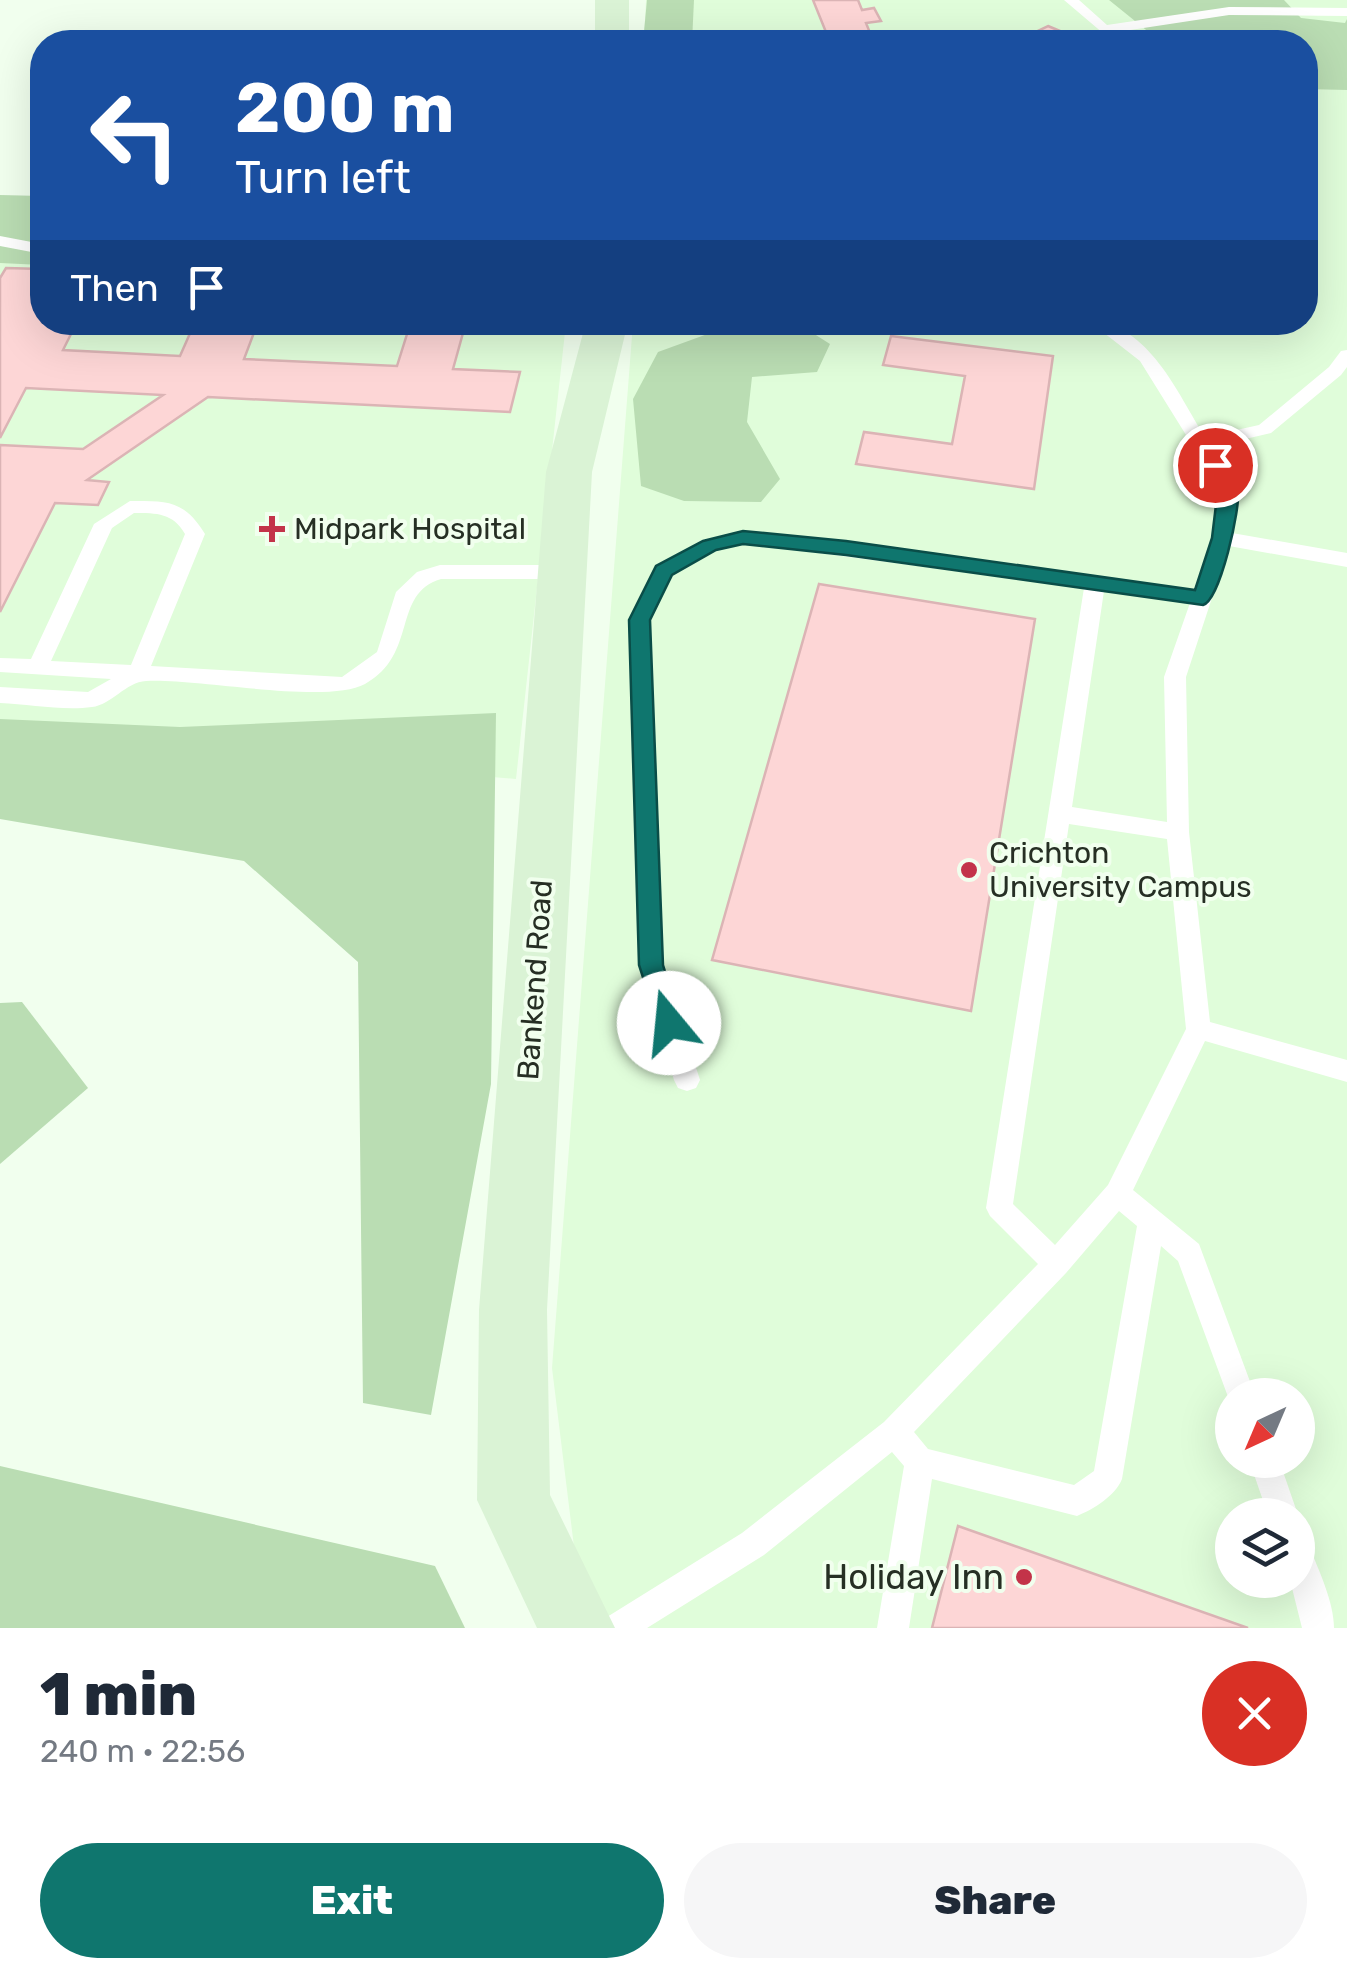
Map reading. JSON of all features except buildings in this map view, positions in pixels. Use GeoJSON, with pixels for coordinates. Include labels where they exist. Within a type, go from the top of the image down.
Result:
{"type":"FeatureCollection","features":[{"type":"Feature","properties":{"kind":"street"},"geometry":{"type":"LineString","coordinates":[[612,0],[612,30]]}},
{"type":"Feature","properties":{"kind":"street","name":"Bankend Road"},"geometry":{"type":"LineString","coordinates":[[577,1628],[514,1500],[513,1310],[569,472],[604,335]]}},
{"type":"Feature","properties":{"kind":"lane"},"geometry":{"type":"LineString","coordinates":[[1071,0],[1094,30]]}},
{"type":"Feature","properties":{"kind":"lane"},"geometry":{"type":"LineString","coordinates":[[1130,30],[1229,11],[1347,12]]}},
{"type":"Feature","properties":{"kind":"lane"},"geometry":{"type":"LineString","coordinates":[[0,241],[30,247]]}},
{"type":"Feature","properties":{"kind":"lane"},"geometry":{"type":"LineString","coordinates":[[618,1628],[753,1544],[894,1432],[1056,1264],[1117,1193],[1198,1029],[1178,832],[1174,677],[1222,538],[1228,488],[1147,358],[1116,335]]}},
{"type":"Feature","properties":{"kind":"lane"},"geometry":{"type":"LineString","coordinates":[[1202,443],[1265,428],[1335,371],[1347,355]]}},
{"type":"Feature","properties":{"kind":"lane"},"geometry":{"type":"LineString","coordinates":[[0,694],[90,700],[138,674],[195,534],[184,516],[160,507],[130,508],[104,524],[38,668]]}},
{"type":"Feature","properties":{"kind":"lane"},"geometry":{"type":"LineString","coordinates":[[686,1080],[651,965],[640,620],[664,570],[710,545],[743,538],[1203,598]]}},
{"type":"Feature","properties":{"kind":"lane"},"geometry":{"type":"LineString","coordinates":[[1222,538],[1347,560]]}},
{"type":"Feature","properties":{"kind":"lane"},"geometry":{"type":"LineString","coordinates":[[0,666],[345,686],[370,672],[388,653],[404,590],[423,576],[440,572],[562,572]]}},
{"type":"Feature","properties":{"kind":"lane"},"geometry":{"type":"LineString","coordinates":[[1056,1264],[998,1208],[1095,583]]}},
{"type":"Feature","properties":{"kind":"lane"},"geometry":{"type":"LineString","coordinates":[[1059,814],[1178,832]]}},
{"type":"Feature","properties":{"kind":"lane"},"geometry":{"type":"LineString","coordinates":[[1198,1029],[1347,1071]]}},
{"type":"Feature","properties":{"kind":"lane"},"geometry":{"type":"LineString","coordinates":[[1117,1193],[1189,1253],[1235,1378]]}},
{"type":"Feature","properties":{"kind":"lane"},"geometry":{"type":"LineString","coordinates":[[894,1432],[920,1461],[1077,1501],[1107,1479],[1151,1224]]}},
{"type":"Feature","properties":{"kind":"lane"},"geometry":{"type":"LineString","coordinates":[[893,1628],[920,1461]]}},
{"type":"Feature","properties":{"kind":"lane"},"geometry":{"type":"LineString","coordinates":[[1312,1598],[1318,1628]]}},
{"type":"Feature","properties":{"kind":"shaded area","name":"Crichton University Campus"},"geometry":{"type":"Polygon","coordinates":[[[646,0],[1347,0],[1347,1628],[584,1628],[552,1368],[632,335],[1318,335],[1318,30],[645,30],[646,0]]]}},
{"type":"Feature","properties":{"kind":"shaded area"},"geometry":{"type":"Polygon","coordinates":[[[647,0],[694,0],[693,30],[644,30],[647,0]]]}},
{"type":"Feature","properties":{"kind":"shaded area"},"geometry":{"type":"Polygon","coordinates":[[[1109,0],[1284,0],[1301,18],[1345,23],[1347,19],[1347,90],[1318,89],[1318,30],[1146,30],[1109,0]]]}},
{"type":"Feature","properties":{"kind":"shaded area"},"geometry":{"type":"Polygon","coordinates":[[[0,195],[30,196],[30,264],[0,263],[0,195]]]}},
{"type":"Feature","properties":{"kind":"shaded area","name":"Midpark Hospital"},"geometry":{"type":"Polygon","coordinates":[[[0,197],[30,198],[30,335],[565,335],[516,779],[0,736],[0,197]]]}},
{"type":"Feature","properties":{"kind":"shaded area"},"geometry":{"type":"Polygon","coordinates":[[[705,335],[816,335],[830,344],[817,372],[752,377],[747,422],[780,479],[761,502],[684,501],[641,486],[633,399],[658,352],[705,335]]]}},
{"type":"Feature","properties":{"kind":"shaded area"},"geometry":{"type":"Polygon","coordinates":[[[496,713],[491,1084],[431,1415],[363,1403],[358,962],[244,861],[0,819],[0,719],[180,727],[496,713]]]}},
{"type":"Feature","properties":{"kind":"shaded area"},"geometry":{"type":"Polygon","coordinates":[[[22,1002],[88,1088],[0,1164],[0,1003],[22,1002]]]}},
{"type":"Feature","properties":{"kind":"shaded area"},"geometry":{"type":"Polygon","coordinates":[[[0,1466],[435,1566],[465,1628],[0,1628],[0,1466]]]}},
{"type":"Feature","properties":{"kind":"place","name":"Midpark Hospital"},"geometry":{"type":"Point","coordinates":[272,529]}},
{"type":"Feature","properties":{"kind":"place","name":"Crichton University Campus"},"geometry":{"type":"Point","coordinates":[969,870]}},
{"type":"Feature","properties":{"kind":"place","name":"Holiday Inn"},"geometry":{"type":"Point","coordinates":[1024,1577]}},
{"type":"Feature","properties":{"kind":"route"},"geometry":{"type":"LineString","coordinates":[[669,1023],[651,965],[640,620],[664,570],[710,545],[743,538],[846,548],[1203,598],[1222,538],[1228,488],[1215,465]]}}]}
